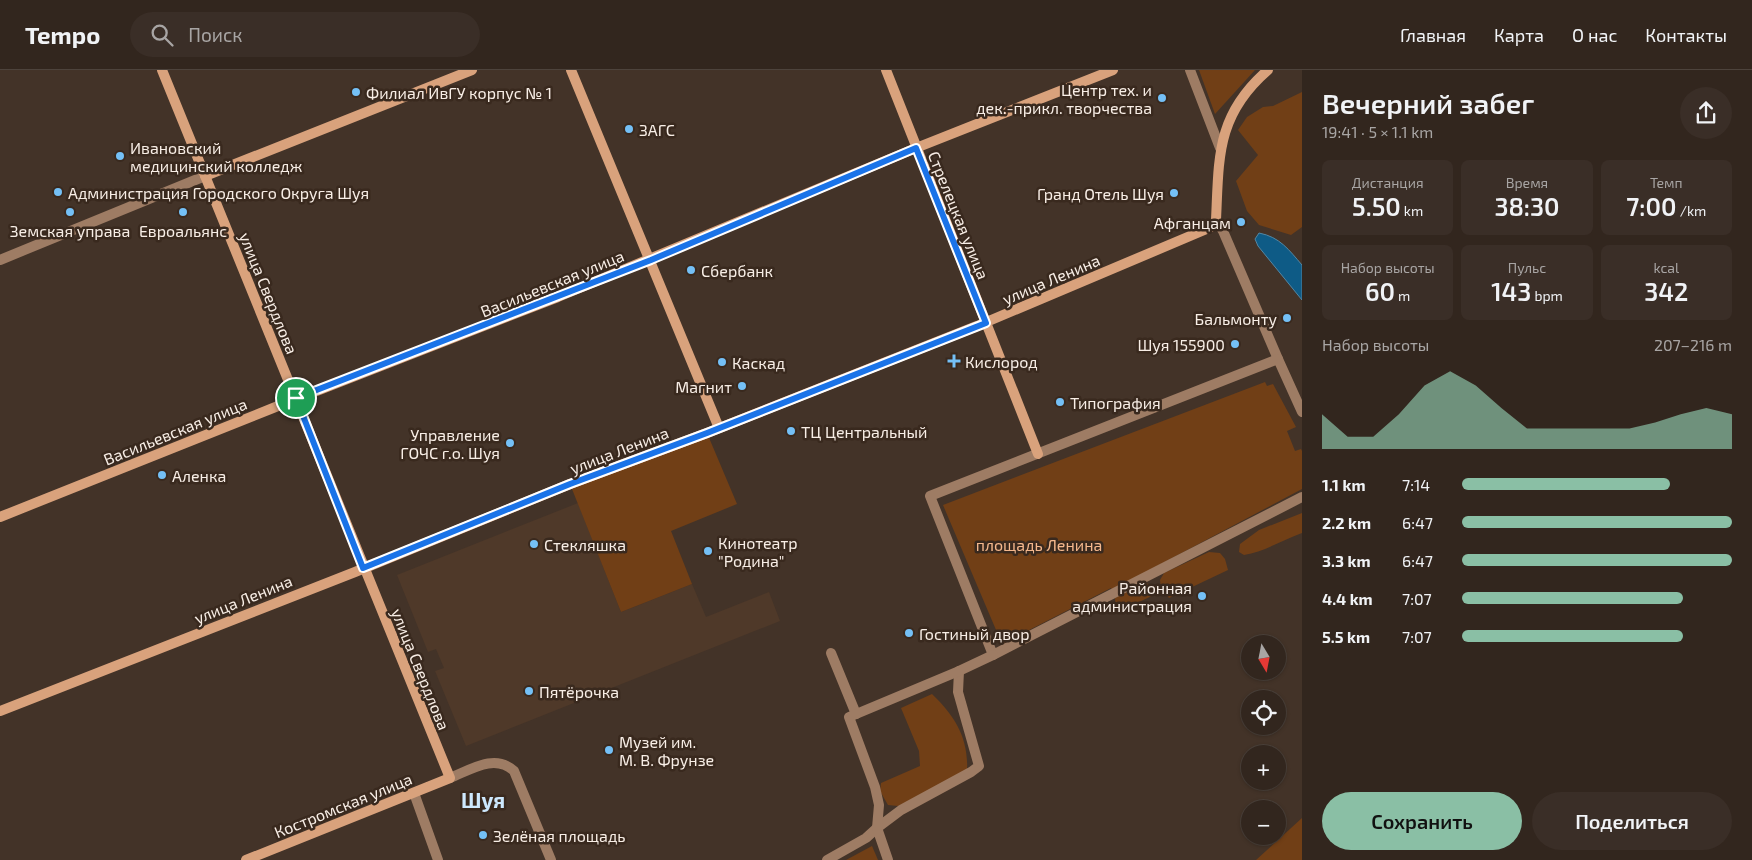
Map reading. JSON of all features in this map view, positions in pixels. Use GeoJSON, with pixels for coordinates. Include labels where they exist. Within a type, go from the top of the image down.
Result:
{"type":"FeatureCollection","features":[{"type":"Feature","properties":{"kind":"main road","name":"улица Свердлова"},"geometry":{"type":"LineString","coordinates":[[162,70],[450,778]]}},
{"type":"Feature","properties":{"kind":"main road"},"geometry":{"type":"LineString","coordinates":[[206,176],[472,70]]}},
{"type":"Feature","properties":{"kind":"main road"},"geometry":{"type":"LineString","coordinates":[[571,70],[720,428]]}},
{"type":"Feature","properties":{"kind":"main road","name":"Стрелецкая улица"},"geometry":{"type":"LineString","coordinates":[[886,70],[1038,454]]}},
{"type":"Feature","properties":{"kind":"main road","name":"Васильевская улица"},"geometry":{"type":"LineString","coordinates":[[0,517],[296,398],[651,260],[916,148],[1113,70]]}},
{"type":"Feature","properties":{"kind":"main road"},"geometry":{"type":"LineString","coordinates":[[1216,220],[1220,148],[1225,129],[1240,100],[1255,81],[1268,70]]}},
{"type":"Feature","properties":{"kind":"main road","name":"улица Ленина"},"geometry":{"type":"LineString","coordinates":[[0,711],[570,484],[720,428],[986,323],[1209,228],[1214,225],[1216,220]]}},
{"type":"Feature","properties":{"kind":"main road","name":"Костромская улица"},"geometry":{"type":"LineString","coordinates":[[246,860],[450,778]]}},
{"type":"Feature","properties":{"kind":"street"},"geometry":{"type":"LineString","coordinates":[[1190,70],[1220,148]]}},
{"type":"Feature","properties":{"kind":"street"},"geometry":{"type":"LineString","coordinates":[[0,260],[206,176]]}},
{"type":"Feature","properties":{"kind":"street"},"geometry":{"type":"LineString","coordinates":[[1216,220],[1223,231],[1302,412]]}},
{"type":"Feature","properties":{"kind":"street"},"geometry":{"type":"LineString","coordinates":[[993,655],[930,496],[1278,358]]}},
{"type":"Feature","properties":{"kind":"street"},"geometry":{"type":"LineString","coordinates":[[853,716],[993,655],[1302,497]]}},
{"type":"Feature","properties":{"kind":"street"},"geometry":{"type":"LineString","coordinates":[[831,654],[875,787],[879,805],[877,828],[888,860]]}},
{"type":"Feature","properties":{"kind":"street"},"geometry":{"type":"LineString","coordinates":[[827,860],[866,838],[901,810],[979,766],[958,692],[959,671]]}},
{"type":"Feature","properties":{"kind":"street"},"geometry":{"type":"LineString","coordinates":[[450,778],[490,762],[509,766],[514,771],[552,860]]}},
{"type":"Feature","properties":{"kind":"street"},"geometry":{"type":"LineString","coordinates":[[414,794],[438,860]]}},
{"type":"Feature","properties":{"kind":"shaded area"},"geometry":{"type":"Polygon","coordinates":[[[578,503],[621,612],[692,584],[706,617],[769,592],[780,621],[466,746],[435,671],[444,668],[436,649],[428,652],[397,575],[578,503]]]}},
{"type":"Feature","properties":{"kind":"green space"},"geometry":{"type":"Polygon","coordinates":[[[1199,70],[1255,70],[1215,114],[1199,70]]]}},
{"type":"Feature","properties":{"kind":"green space"},"geometry":{"type":"Polygon","coordinates":[[[1302,92],[1302,227],[1291,235],[1259,225],[1247,211],[1236,181],[1258,155],[1238,130],[1247,117],[1263,107],[1273,106],[1302,92]]]}},
{"type":"Feature","properties":{"kind":"green space","name":"площадь Ленина"},"geometry":{"type":"Polygon","coordinates":[[[1265,382],[1267,386],[1273,384],[1296,427],[1287,431],[1295,451],[1301,449],[1302,451],[1302,489],[1112,590],[1111,588],[1002,644],[943,505],[1265,382]]]}},
{"type":"Feature","properties":{"kind":"green space"},"geometry":{"type":"Polygon","coordinates":[[[707,433],[737,504],[671,531],[692,584],[621,612],[570,484],[707,433]]]}},
{"type":"Feature","properties":{"kind":"green space"},"geometry":{"type":"Polygon","coordinates":[[[1302,513],[1302,533],[1266,549],[1244,555],[1239,552],[1240,544],[1259,530],[1302,513]]]}},
{"type":"Feature","properties":{"kind":"green space"},"geometry":{"type":"Polygon","coordinates":[[[1209,552],[1220,553],[1225,559],[1228,570],[1169,598],[1161,589],[1160,580],[1164,573],[1209,552]]]}},
{"type":"Feature","properties":{"kind":"green space"},"geometry":{"type":"Polygon","coordinates":[[[1145,583],[1156,586],[1158,593],[1116,613],[1115,598],[1145,583]]]}},
{"type":"Feature","properties":{"kind":"green space"},"geometry":{"type":"Polygon","coordinates":[[[932,694],[948,711],[959,729],[966,750],[967,773],[898,806],[888,805],[880,791],[881,783],[920,766],[919,751],[901,708],[932,694]]]}},
{"type":"Feature","properties":{"kind":"green space"},"geometry":{"type":"Polygon","coordinates":[[[1302,818],[1302,860],[1256,860],[1272,845],[1286,845],[1286,833],[1302,818]]]}},
{"type":"Feature","properties":{"kind":"green space"},"geometry":{"type":"Polygon","coordinates":[[[872,846],[878,860],[846,860],[872,846]]]}},
{"type":"Feature","properties":{"kind":"water"},"geometry":{"type":"Polygon","coordinates":[[[1259,233],[1278,241],[1302,265],[1302,300],[1258,246],[1255,239],[1259,233]]]}},
{"type":"Feature","properties":{"kind":"place","name":"Филиал ИвГУ корпус № 1"},"geometry":{"type":"Point","coordinates":[356,92]}},
{"type":"Feature","properties":{"kind":"place","name":"Центр тех. и дек.-прикл. творчества"},"geometry":{"type":"Point","coordinates":[1162,98]}},
{"type":"Feature","properties":{"kind":"place","name":"ЗАГС"},"geometry":{"type":"Point","coordinates":[629,129]}},
{"type":"Feature","properties":{"kind":"place","name":"Ивановский медицинский колледж"},"geometry":{"type":"Point","coordinates":[120,156]}},
{"type":"Feature","properties":{"kind":"place","name":"Администрация Городского Округа Шуя"},"geometry":{"type":"Point","coordinates":[58,192]}},
{"type":"Feature","properties":{"kind":"place","name":"Гранд Отель Шуя"},"geometry":{"type":"Point","coordinates":[1174,193]}},
{"type":"Feature","properties":{"kind":"place","name":"Земская управа"},"geometry":{"type":"Point","coordinates":[70,212]}},
{"type":"Feature","properties":{"kind":"place","name":"Евроальянс"},"geometry":{"type":"Point","coordinates":[183,212]}},
{"type":"Feature","properties":{"kind":"place","name":"Афганцам"},"geometry":{"type":"Point","coordinates":[1241,222]}},
{"type":"Feature","properties":{"kind":"place","name":"Сбербанк"},"geometry":{"type":"Point","coordinates":[691,270]}},
{"type":"Feature","properties":{"kind":"place","name":"Бальмонту"},"geometry":{"type":"Point","coordinates":[1287,318]}},
{"type":"Feature","properties":{"kind":"place","name":"Шуя 155900"},"geometry":{"type":"Point","coordinates":[1235,344]}},
{"type":"Feature","properties":{"kind":"place","name":"Кислород"},"geometry":{"type":"Point","coordinates":[954,361]}},
{"type":"Feature","properties":{"kind":"place","name":"Каскад"},"geometry":{"type":"Point","coordinates":[722,362]}},
{"type":"Feature","properties":{"kind":"place","name":"Магнит"},"geometry":{"type":"Point","coordinates":[742,386]}},
{"type":"Feature","properties":{"kind":"place","name":"Типография"},"geometry":{"type":"Point","coordinates":[1060,402]}},
{"type":"Feature","properties":{"kind":"place","name":"ТЦ Центральный"},"geometry":{"type":"Point","coordinates":[791,431]}},
{"type":"Feature","properties":{"kind":"place","name":"Управление ГОЧС г.о. Шуя"},"geometry":{"type":"Point","coordinates":[510,443]}},
{"type":"Feature","properties":{"kind":"place","name":"Аленка"},"geometry":{"type":"Point","coordinates":[162,475]}},
{"type":"Feature","properties":{"kind":"place","name":"Стекляшка"},"geometry":{"type":"Point","coordinates":[534,544]}},
{"type":"Feature","properties":{"kind":"place","name":"Кинотеатр \"Родина\""},"geometry":{"type":"Point","coordinates":[708,551]}},
{"type":"Feature","properties":{"kind":"place","name":"Районная администрация"},"geometry":{"type":"Point","coordinates":[1202,596]}},
{"type":"Feature","properties":{"kind":"place","name":"Гостиный двор"},"geometry":{"type":"Point","coordinates":[909,633]}},
{"type":"Feature","properties":{"kind":"place","name":"Пятёрочка"},"geometry":{"type":"Point","coordinates":[529,691]}},
{"type":"Feature","properties":{"kind":"place","name":"Музей им. М. В. Фрунзе"},"geometry":{"type":"Point","coordinates":[609,750]}},
{"type":"Feature","properties":{"kind":"place","name":"Зелёная площадь"},"geometry":{"type":"Point","coordinates":[483,835]}},
{"type":"Feature","properties":{"kind":"district","name":"Шуя"},"geometry":{"type":"Point","coordinates":[483,799]}},
{"type":"Feature","properties":{"kind":"route"},"geometry":{"type":"LineString","coordinates":[[916,148],[986,323],[707,433],[570,484],[363,568],[296,398],[651,260],[916,148]]}}]}
